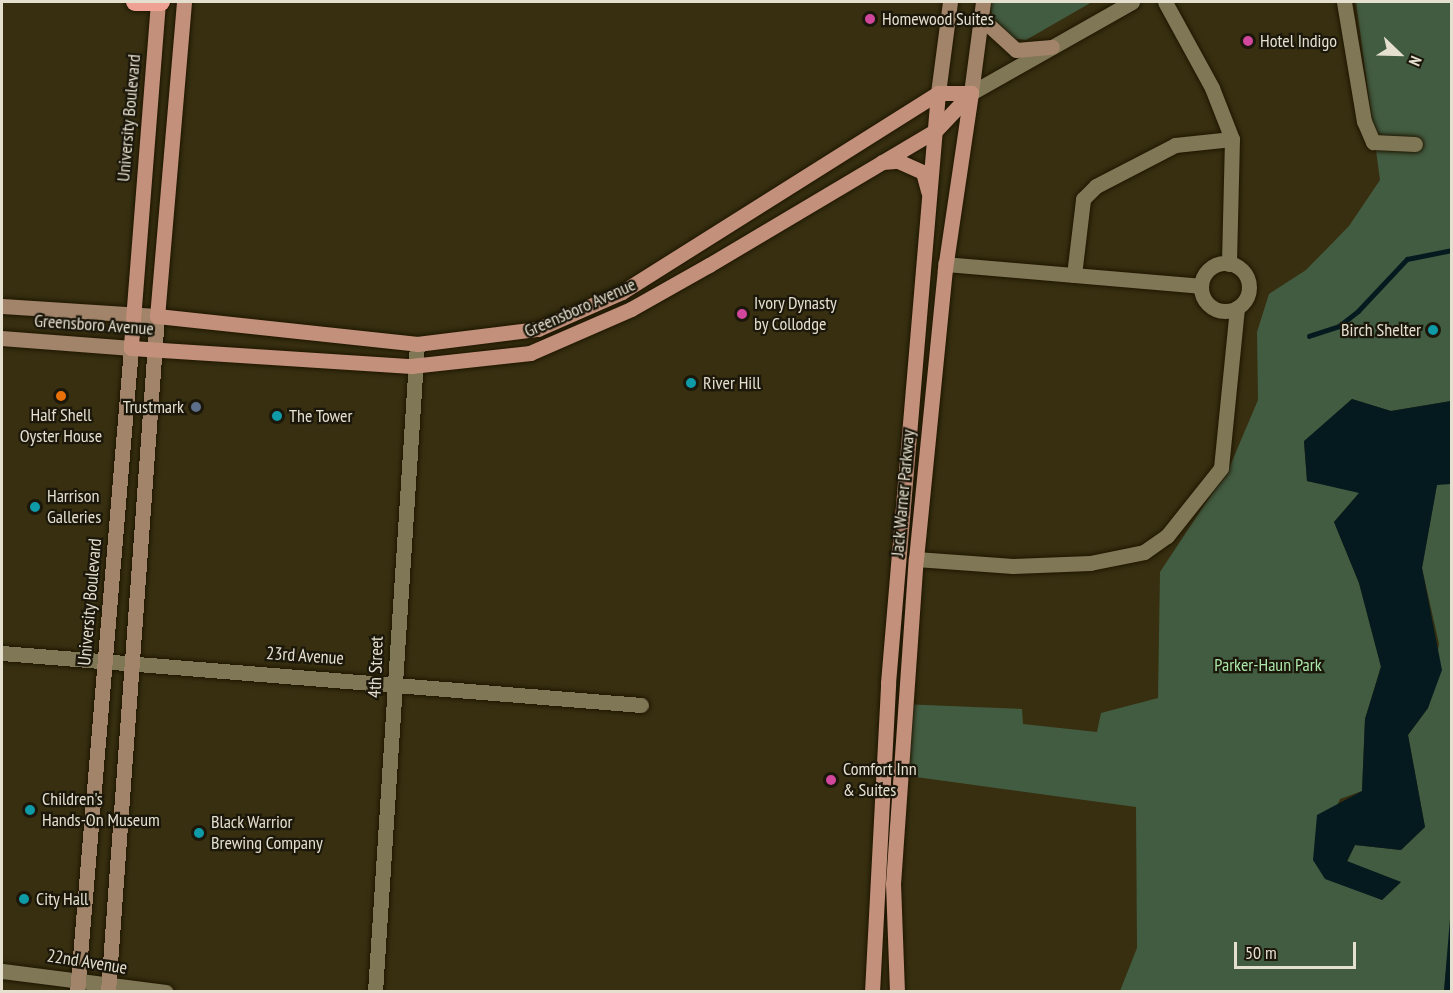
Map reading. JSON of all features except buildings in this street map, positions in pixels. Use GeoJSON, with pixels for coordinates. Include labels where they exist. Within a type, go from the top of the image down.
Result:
{"type":"FeatureCollection","features":[{"type":"Feature","properties":{"kind":"highway"},"geometry":{"type":"LineString","coordinates":[[135,2],[159,2]]}},
{"type":"Feature","properties":{"kind":"main road","name":"University Boulevard"},"geometry":{"type":"LineString","coordinates":[[78,985],[159,2]]}},
{"type":"Feature","properties":{"kind":"main road"},"geometry":{"type":"LineString","coordinates":[[108,989],[155,350],[184,2]]}},
{"type":"Feature","properties":{"kind":"main road","name":"Jack Warner Parkway"},"geometry":{"type":"LineString","coordinates":[[872,992],[888,683],[931,199],[934,131],[950,2]]}},
{"type":"Feature","properties":{"kind":"main road","name":"Jack Warner Parkway"},"geometry":{"type":"LineString","coordinates":[[897,992],[893,884],[916,559],[945,264],[983,2]]}},
{"type":"Feature","properties":{"kind":"main road"},"geometry":{"type":"LineString","coordinates":[[981,18],[1016,50],[1052,47]]}},
{"type":"Feature","properties":{"kind":"main road","name":"Greensboro Avenue"},"geometry":{"type":"LineString","coordinates":[[2,306],[158,316],[417,344],[475,341],[573,316],[622,292],[938,93],[971,93]]}},
{"type":"Feature","properties":{"kind":"main road","name":"Greensboro Avenue"},"geometry":{"type":"LineString","coordinates":[[2,338],[414,366],[497,360],[579,333],[709,265],[934,131],[971,93]]}},
{"type":"Feature","properties":{"kind":"main road"},"geometry":{"type":"LineString","coordinates":[[882,162],[898,161],[922,172],[931,199]]}},
{"type":"Feature","properties":{"kind":"street","name":"Greensboro Avenue"},"geometry":{"type":"LineString","coordinates":[[971,93],[1132,2]]}},
{"type":"Feature","properties":{"kind":"street"},"geometry":{"type":"LineString","coordinates":[[1165,2],[1212,88],[1232,140],[1229,264]]}},
{"type":"Feature","properties":{"kind":"street"},"geometry":{"type":"LineString","coordinates":[[1344,2],[1364,121],[1373,141],[1415,144]]}},
{"type":"Feature","properties":{"kind":"street"},"geometry":{"type":"LineString","coordinates":[[1074,275],[1083,199],[1096,186],[1175,145],[1232,140]]}},
{"type":"Feature","properties":{"kind":"street"},"geometry":{"type":"LineString","coordinates":[[945,264],[1201,285]]}},
{"type":"Feature","properties":{"kind":"street"},"geometry":{"type":"LineString","coordinates":[[916,559],[1013,566],[1090,564],[1144,552],[1167,536],[1221,468],[1237,308],[1246,299],[1249,284],[1243,271],[1229,264],[1208,271],[1201,285]]}},
{"type":"Feature","properties":{"kind":"street"},"geometry":{"type":"LineString","coordinates":[[1201,285],[1211,307],[1237,308]]}},
{"type":"Feature","properties":{"kind":"street","name":"4th Street"},"geometry":{"type":"LineString","coordinates":[[375,992],[395,738],[393,681],[417,344]]}},
{"type":"Feature","properties":{"kind":"street","name":"23rd Avenue"},"geometry":{"type":"LineString","coordinates":[[2,653],[393,681],[641,705]]}},
{"type":"Feature","properties":{"kind":"street","name":"22nd Avenue"},"geometry":{"type":"LineString","coordinates":[[2,970],[78,985],[166,992]]}},
{"type":"Feature","properties":{"kind":"green space"},"geometry":{"type":"Polygon","coordinates":[[[990,2],[1092,2],[1026,40],[1009,38],[993,23],[990,2]]]}},
{"type":"Feature","properties":{"kind":"green space","name":"Parker-Haun Park"},"geometry":{"type":"Polygon","coordinates":[[[1356,2],[1451,2],[1451,401],[1391,411],[1352,399],[1304,442],[1307,481],[1360,492],[1334,522],[1359,583],[1381,666],[1365,719],[1362,791],[1340,799],[1313,860],[1382,900],[1401,882],[1347,862],[1355,845],[1401,850],[1425,827],[1408,735],[1428,708],[1439,644],[1422,568],[1437,484],[1451,484],[1452,907],[1444,991],[1120,991],[1137,948],[1136,807],[894,774],[900,704],[1022,709],[1023,724],[1097,732],[1101,713],[1158,698],[1160,572],[1230,466],[1258,400],[1257,332],[1269,294],[1306,270],[1349,226],[1380,180],[1356,2]]]}},
{"type":"Feature","properties":{"kind":"water"},"geometry":{"type":"Polygon","coordinates":[[[1352,399],[1391,411],[1451,401],[1451,484],[1437,485],[1422,568],[1442,670],[1428,708],[1408,735],[1425,827],[1401,850],[1355,845],[1347,861],[1401,882],[1382,900],[1325,879],[1313,860],[1317,815],[1362,791],[1365,719],[1381,667],[1359,583],[1334,522],[1359,493],[1307,481],[1304,441],[1352,399]]]}},
{"type":"Feature","properties":{"kind":"water"},"geometry":{"type":"Polygon","coordinates":[[[1451,907],[1451,991],[1444,991],[1451,907]]]}},
{"type":"Feature","properties":{"kind":"waterway"},"geometry":{"type":"LineString","coordinates":[[1309,336],[1339,326],[1358,311],[1407,259],[1452,250]]}},
{"type":"Feature","properties":{"kind":"place","name":"Homewood Suites"},"geometry":{"type":"Point","coordinates":[870,19]}},
{"type":"Feature","properties":{"kind":"place","name":"Hotel Indigo"},"geometry":{"type":"Point","coordinates":[1248,41]}},
{"type":"Feature","properties":{"kind":"place","name":"Ivory Dynasty by Collodge"},"geometry":{"type":"Point","coordinates":[742,314]}},
{"type":"Feature","properties":{"kind":"place","name":"Birch Shelter"},"geometry":{"type":"Point","coordinates":[1433,330]}},
{"type":"Feature","properties":{"kind":"place","name":"River Hill"},"geometry":{"type":"Point","coordinates":[691,383]}},
{"type":"Feature","properties":{"kind":"place","name":"Half Shell Oyster House"},"geometry":{"type":"Point","coordinates":[61,396]}},
{"type":"Feature","properties":{"kind":"place","name":"Trustmark"},"geometry":{"type":"Point","coordinates":[196,407]}},
{"type":"Feature","properties":{"kind":"place","name":"The Tower"},"geometry":{"type":"Point","coordinates":[277,416]}},
{"type":"Feature","properties":{"kind":"place","name":"Harrison Galleries"},"geometry":{"type":"Point","coordinates":[35,507]}},
{"type":"Feature","properties":{"kind":"place","name":"Comfort Inn & Suites"},"geometry":{"type":"Point","coordinates":[831,780]}},
{"type":"Feature","properties":{"kind":"place","name":"Children's Hands-On Museum"},"geometry":{"type":"Point","coordinates":[30,810]}},
{"type":"Feature","properties":{"kind":"place","name":"Black Warrior Brewing Company"},"geometry":{"type":"Point","coordinates":[199,833]}},
{"type":"Feature","properties":{"kind":"place","name":"City Hall"},"geometry":{"type":"Point","coordinates":[24,899]}}]}
